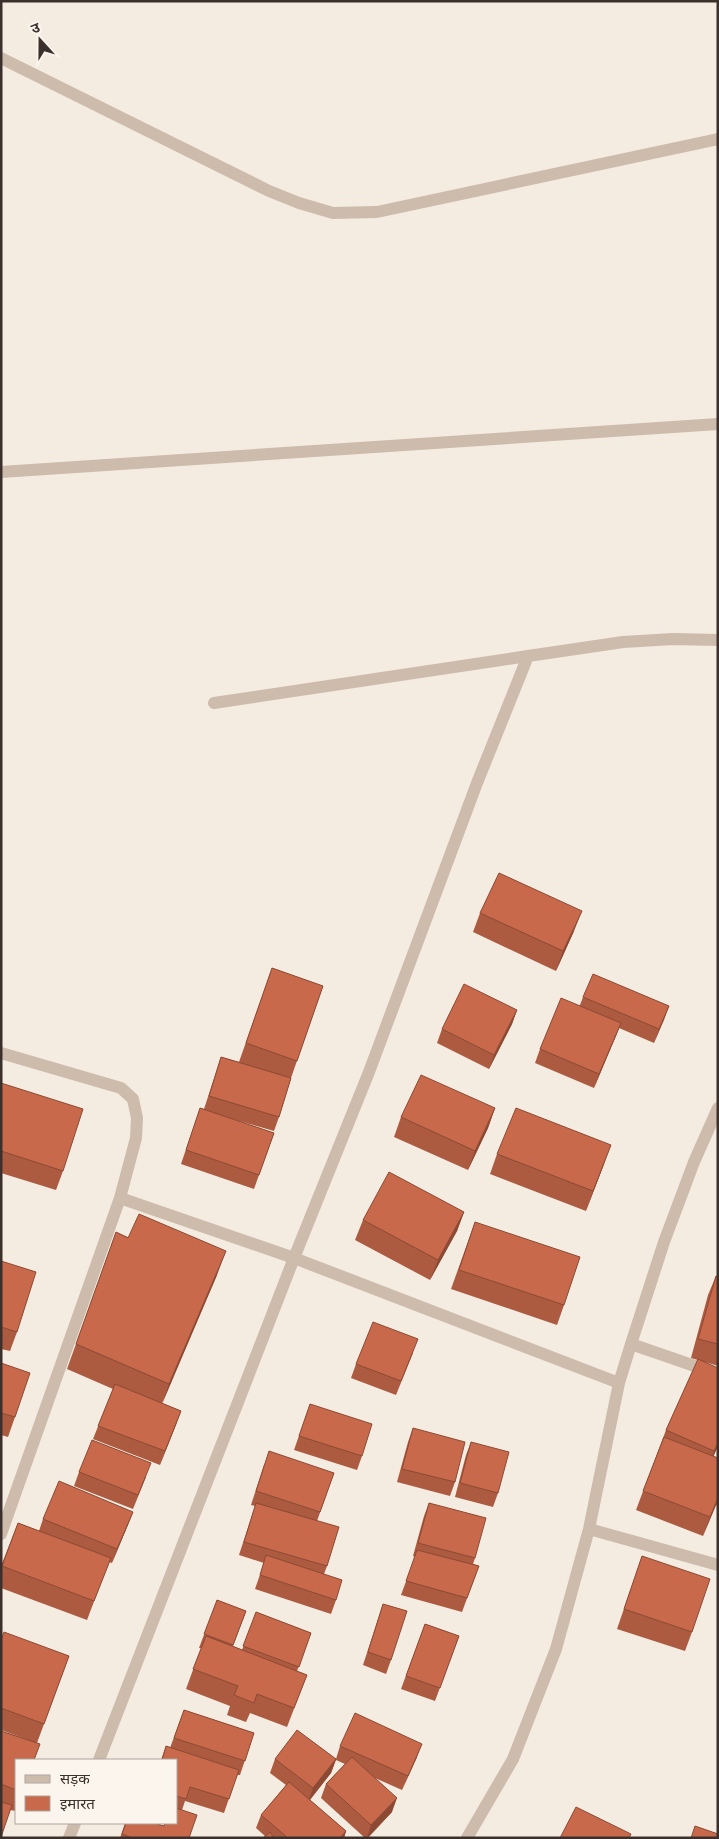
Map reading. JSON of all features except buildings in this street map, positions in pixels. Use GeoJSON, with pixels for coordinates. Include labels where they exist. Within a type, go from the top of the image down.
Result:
{"type":"FeatureCollection","features":[{"type":"Feature","properties":{"kind":"street"},"geometry":{"type":"LineString","coordinates":[[1,58],[269,191],[299,203],[333,213],[377,212],[718,139]]}},
{"type":"Feature","properties":{"kind":"street"},"geometry":{"type":"LineString","coordinates":[[1,472],[718,424]]}},
{"type":"Feature","properties":{"kind":"street"},"geometry":{"type":"LineString","coordinates":[[214,703],[623,642],[673,639],[718,640]]}},
{"type":"Feature","properties":{"kind":"street"},"geometry":{"type":"LineString","coordinates":[[99,1759],[294,1258],[369,1072],[476,783],[528,656]]}},
{"type":"Feature","properties":{"kind":"street"},"geometry":{"type":"LineString","coordinates":[[1,1053],[121,1088],[134,1099],[137,1118],[136,1138],[120,1198],[1,1534]]}},
{"type":"Feature","properties":{"kind":"street"},"geometry":{"type":"LineString","coordinates":[[467,1838],[513,1759],[556,1649],[589,1529],[619,1383],[664,1242],[694,1162],[718,1108]]}},
{"type":"Feature","properties":{"kind":"street"},"geometry":{"type":"LineString","coordinates":[[120,1198],[294,1258],[619,1383]]}},
{"type":"Feature","properties":{"kind":"street"},"geometry":{"type":"LineString","coordinates":[[631,1344],[718,1374]]}},
{"type":"Feature","properties":{"kind":"street"},"geometry":{"type":"LineString","coordinates":[[589,1529],[718,1566]]}},
{"type":"Feature","properties":{"kind":"street"},"geometry":{"type":"LineString","coordinates":[[69,1838],[75,1824]]}}]}
